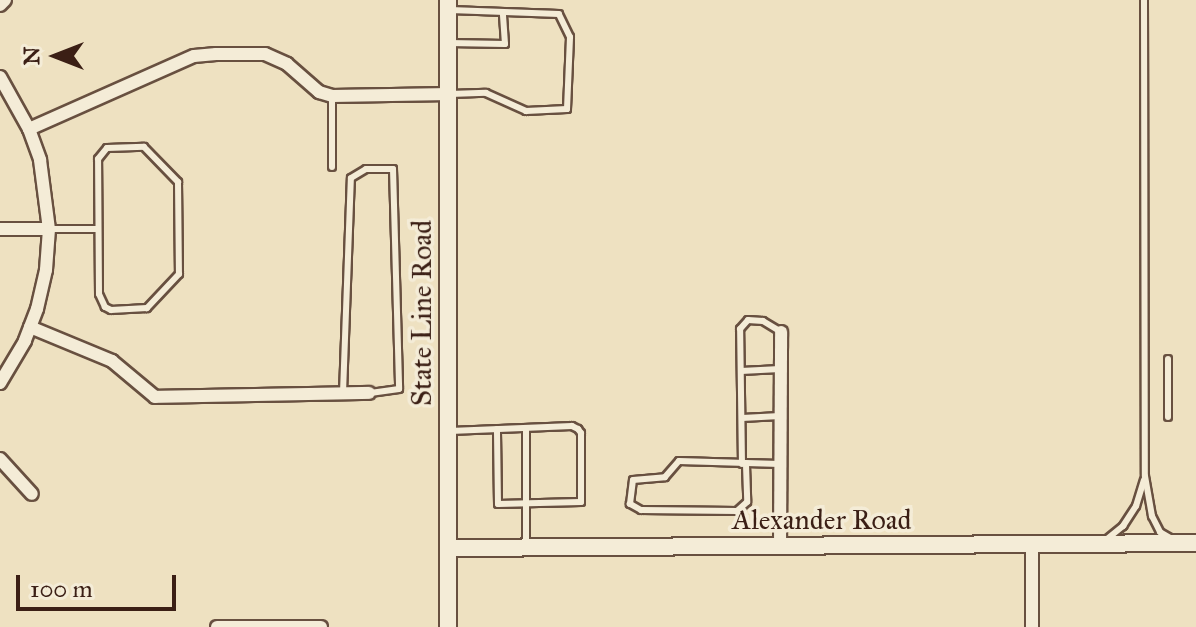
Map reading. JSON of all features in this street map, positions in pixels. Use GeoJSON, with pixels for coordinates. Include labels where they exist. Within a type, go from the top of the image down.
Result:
{"type":"FeatureCollection","features":[{"type":"Feature","properties":{"kind":"street"},"geometry":{"type":"LineString","coordinates":[[0,5],[5,0]]}},
{"type":"Feature","properties":{"kind":"street","name":"State Line Road"},"geometry":{"type":"LineString","coordinates":[[448,5],[448,627]]}},
{"type":"Feature","properties":{"kind":"street"},"geometry":{"type":"LineString","coordinates":[[29,129],[194,56],[216,54],[265,54],[287,64],[319,92],[332,96],[450,94]]}},
{"type":"Feature","properties":{"kind":"street"},"geometry":{"type":"LineString","coordinates":[[0,77],[29,129],[45,183],[49,229],[43,289],[30,327],[0,383]]}},
{"type":"Feature","properties":{"kind":"street"},"geometry":{"type":"LineString","coordinates":[[0,229],[49,229]]}},
{"type":"Feature","properties":{"kind":"street"},"geometry":{"type":"LineString","coordinates":[[30,327],[112,361],[155,397],[369,393]]}},
{"type":"Feature","properties":{"kind":"street"},"geometry":{"type":"LineString","coordinates":[[780,546],[781,332]]}},
{"type":"Feature","properties":{"kind":"street"},"geometry":{"type":"LineString","coordinates":[[0,459],[32,494]]}},
{"type":"Feature","properties":{"kind":"street","name":"Alexander Road"},"geometry":{"type":"LineString","coordinates":[[448,548],[1188,543]]}},
{"type":"Feature","properties":{"kind":"street"},"geometry":{"type":"LineString","coordinates":[[1032,544],[1032,627]]}},
{"type":"Feature","properties":{"kind":"street"},"geometry":{"type":"LineString","coordinates":[[217,627],[321,627]]}},
{"type":"Feature","properties":{"kind":"lane"},"geometry":{"type":"LineString","coordinates":[[1144,0],[1145,476],[1152,516],[1160,532],[1188,543]]}},
{"type":"Feature","properties":{"kind":"lane"},"geometry":{"type":"LineString","coordinates":[[448,5],[503,12],[559,14],[570,37],[567,109],[526,111],[486,93],[450,94]]}},
{"type":"Feature","properties":{"kind":"lane"},"geometry":{"type":"LineString","coordinates":[[449,43],[505,44],[503,12]]}},
{"type":"Feature","properties":{"kind":"lane"},"geometry":{"type":"LineString","coordinates":[[332,96],[332,167]]}},
{"type":"Feature","properties":{"kind":"lane"},"geometry":{"type":"LineString","coordinates":[[144,147],[178,182],[179,274],[147,308],[111,310],[101,302],[98,229],[98,159],[107,148],[144,147]]}},
{"type":"Feature","properties":{"kind":"lane"},"geometry":{"type":"LineString","coordinates":[[343,393],[351,178],[366,169],[393,169],[399,389],[369,393]]}},
{"type":"Feature","properties":{"kind":"lane"},"geometry":{"type":"LineString","coordinates":[[49,229],[98,229]]}},
{"type":"Feature","properties":{"kind":"lane"},"geometry":{"type":"LineString","coordinates":[[780,464],[744,465],[679,461],[665,477],[637,477],[629,489],[630,504],[641,510],[744,508],[747,502],[744,465],[742,418],[740,329],[744,323],[763,321],[781,332]]}},
{"type":"Feature","properties":{"kind":"lane"},"geometry":{"type":"LineString","coordinates":[[1168,359],[1168,417]]}},
{"type":"Feature","properties":{"kind":"lane"},"geometry":{"type":"LineString","coordinates":[[741,371],[780,369]]}},
{"type":"Feature","properties":{"kind":"lane"},"geometry":{"type":"LineString","coordinates":[[742,418],[780,416]]}},
{"type":"Feature","properties":{"kind":"lane"},"geometry":{"type":"LineString","coordinates":[[448,431],[497,429],[526,428],[572,426],[581,433],[581,502],[498,504],[500,458],[497,429]]}},
{"type":"Feature","properties":{"kind":"lane"},"geometry":{"type":"LineString","coordinates":[[526,428],[526,548]]}},
{"type":"Feature","properties":{"kind":"lane"},"geometry":{"type":"LineString","coordinates":[[514,445],[526,445]]}},
{"type":"Feature","properties":{"kind":"lane"},"geometry":{"type":"LineString","coordinates":[[514,458],[526,458]]}},
{"type":"Feature","properties":{"kind":"lane"},"geometry":{"type":"LineString","coordinates":[[514,470],[526,470]]}},
{"type":"Feature","properties":{"kind":"lane"},"geometry":{"type":"LineString","coordinates":[[1101,544],[1123,526],[1136,506],[1145,476]]}},
{"type":"Feature","properties":{"kind":"lane"},"geometry":{"type":"LineString","coordinates":[[515,483],[526,483]]}}]}
